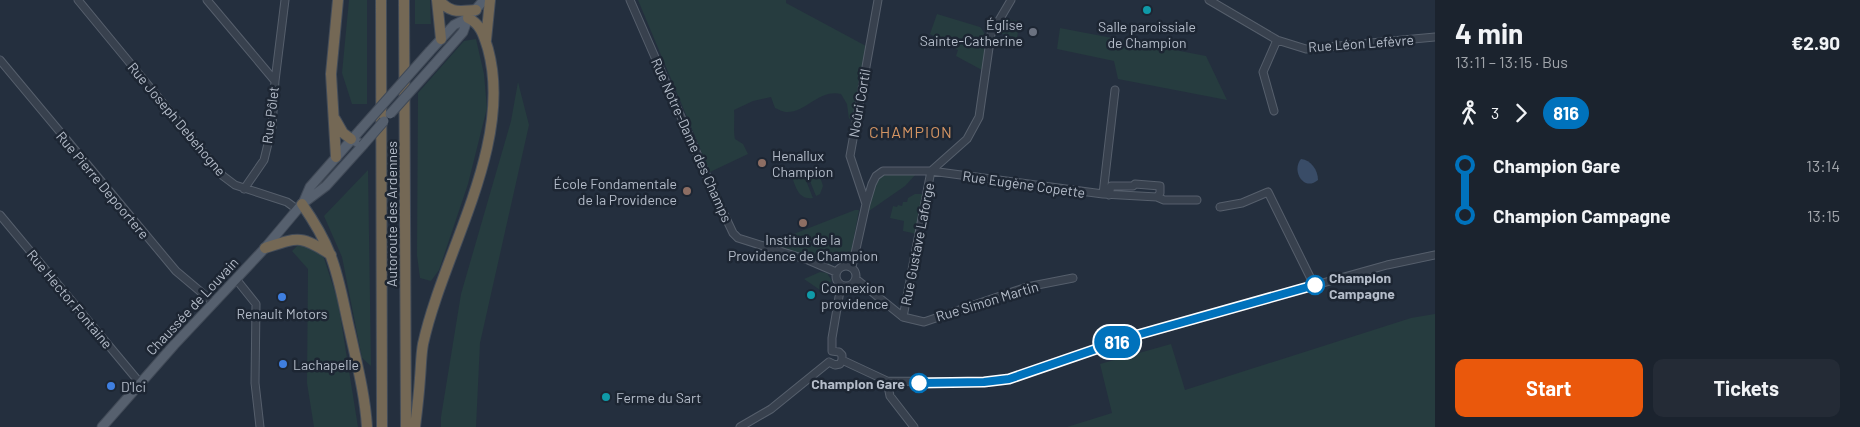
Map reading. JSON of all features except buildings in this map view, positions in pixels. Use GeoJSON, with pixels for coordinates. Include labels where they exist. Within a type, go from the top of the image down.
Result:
{"type":"FeatureCollection","features":[{"type":"Feature","properties":{"kind":"highway"},"geometry":{"type":"LineString","coordinates":[[336,158],[331,74],[338,0]]}},
{"type":"Feature","properties":{"kind":"highway","name":"Autoroute des Ardennes"},"geometry":{"type":"LineString","coordinates":[[381,0],[382,427]]}},
{"type":"Feature","properties":{"kind":"highway","name":"Autoroute des Ardennes"},"geometry":{"type":"LineString","coordinates":[[404,0],[406,427]]}},
{"type":"Feature","properties":{"kind":"highway"},"geometry":{"type":"LineString","coordinates":[[438,0],[446,8],[455,12],[476,10]]}},
{"type":"Feature","properties":{"kind":"highway"},"geometry":{"type":"LineString","coordinates":[[438,0],[441,39]]}},
{"type":"Feature","properties":{"kind":"highway"},"geometry":{"type":"LineString","coordinates":[[486,41],[490,0]]}},
{"type":"Feature","properties":{"kind":"highway"},"geometry":{"type":"LineString","coordinates":[[415,427],[423,346],[433,308],[482,166],[490,132],[494,100],[491,59],[479,25],[468,18]]}},
{"type":"Feature","properties":{"kind":"highway"},"geometry":{"type":"LineString","coordinates":[[334,118],[343,133],[351,139]]}},
{"type":"Feature","properties":{"kind":"highway"},"geometry":{"type":"LineString","coordinates":[[300,207],[317,225],[331,255],[358,368],[366,410],[367,427]]}},
{"type":"Feature","properties":{"kind":"highway"},"geometry":{"type":"LineString","coordinates":[[265,248],[293,239],[301,239],[311,242],[331,255]]}},
{"type":"Feature","properties":{"kind":"main road","name":"Chaussée de Louvain"},"geometry":{"type":"LineString","coordinates":[[300,207],[310,186],[351,139],[454,25],[468,18],[484,0]]}},
{"type":"Feature","properties":{"kind":"main road","name":"Chaussée de Louvain"},"geometry":{"type":"LineString","coordinates":[[102,427],[300,207],[326,186],[363,145],[463,32],[468,18]]}},
{"type":"Feature","properties":{"kind":"main road"},"geometry":{"type":"LineString","coordinates":[[433,66],[440,49],[441,39]]}},
{"type":"Feature","properties":{"kind":"main road"},"geometry":{"type":"LineString","coordinates":[[351,139],[363,145]]}},
{"type":"Feature","properties":{"kind":"street","name":"Rue Joseph Debehogne"},"geometry":{"type":"LineString","coordinates":[[78,0],[223,176],[244,189],[300,207]]}},
{"type":"Feature","properties":{"kind":"street","name":"Rue Pôlet"},"geometry":{"type":"LineString","coordinates":[[207,0],[275,81],[272,127],[264,160],[244,189]]}},
{"type":"Feature","properties":{"kind":"street"},"geometry":{"type":"LineString","coordinates":[[275,81],[285,0]]}},
{"type":"Feature","properties":{"kind":"street","name":"Rue Notre-Dame des Champs"},"geometry":{"type":"LineString","coordinates":[[630,0],[733,233],[738,238],[808,260],[836,272]]}},
{"type":"Feature","properties":{"kind":"street","name":"Noûri Cortil"},"geometry":{"type":"LineString","coordinates":[[866,204],[850,156],[878,0]]}},
{"type":"Feature","properties":{"kind":"street"},"geometry":{"type":"LineString","coordinates":[[931,171],[967,140],[979,117],[992,34],[1011,0]]}},
{"type":"Feature","properties":{"kind":"street","name":"Rue Léon Lefèvre"},"geometry":{"type":"LineString","coordinates":[[1209,0],[1277,40],[1306,49],[1435,37]]}},
{"type":"Feature","properties":{"kind":"street"},"geometry":{"type":"LineString","coordinates":[[1274,111],[1263,72],[1277,40]]}},
{"type":"Feature","properties":{"kind":"street","name":"Rue Pierre Depoortere"},"geometry":{"type":"LineString","coordinates":[[0,60],[170,265],[214,303]]}},
{"type":"Feature","properties":{"kind":"street","name":"Rue Eugène Copette"},"geometry":{"type":"LineString","coordinates":[[852,267],[866,204],[876,176],[883,171],[931,171],[1106,194],[1115,90]]}},
{"type":"Feature","properties":{"kind":"street","name":"Rue Gustave Laforge"},"geometry":{"type":"LineString","coordinates":[[903,317],[931,171]]}},
{"type":"Feature","properties":{"kind":"street"},"geometry":{"type":"LineString","coordinates":[[1157,197],[1160,193],[1160,186],[1135,184],[1129,187],[1111,186],[1106,194],[1157,197],[1164,200],[1197,200]]}},
{"type":"Feature","properties":{"kind":"street"},"geometry":{"type":"LineString","coordinates":[[1220,207],[1242,203],[1268,192],[1314,285]]}},
{"type":"Feature","properties":{"kind":"street","name":"Rue Hector Fontaine"},"geometry":{"type":"LineString","coordinates":[[0,215],[140,383]]}},
{"type":"Feature","properties":{"kind":"street"},"geometry":{"type":"LineString","coordinates":[[842,360],[887,381],[984,382],[1009,379],[1137,335],[1387,265],[1435,255]]}},
{"type":"Feature","properties":{"kind":"street"},"geometry":{"type":"LineString","coordinates":[[841,285],[836,280],[836,272],[841,266],[852,267],[856,278],[903,317]]}},
{"type":"Feature","properties":{"kind":"street"},"geometry":{"type":"LineString","coordinates":[[841,285],[852,284],[856,278]]}},
{"type":"Feature","properties":{"kind":"street","name":"Rue Simon Martin"},"geometry":{"type":"LineString","coordinates":[[903,317],[924,322],[1027,287],[1073,278]]}},
{"type":"Feature","properties":{"kind":"street"},"geometry":{"type":"LineString","coordinates":[[236,279],[256,304],[255,383],[260,427]]}},
{"type":"Feature","properties":{"kind":"street"},"geometry":{"type":"LineString","coordinates":[[829,362],[828,356],[832,351],[832,338],[841,285]]}},
{"type":"Feature","properties":{"kind":"street"},"geometry":{"type":"LineString","coordinates":[[829,362],[835,365],[840,364],[842,360],[842,355],[839,352],[832,351]]}},
{"type":"Feature","properties":{"kind":"street"},"geometry":{"type":"LineString","coordinates":[[740,427],[771,409],[829,362]]}},
{"type":"Feature","properties":{"kind":"street"},"geometry":{"type":"LineString","coordinates":[[887,381],[890,396],[914,427]]}},
{"type":"Feature","properties":{"kind":"green space"},"geometry":{"type":"Polygon","coordinates":[[[349,0],[367,0],[367,104],[352,104],[342,73],[349,0]]]}},
{"type":"Feature","properties":{"kind":"green space"},"geometry":{"type":"Polygon","coordinates":[[[415,0],[430,0],[431,24],[415,24],[415,0]]]}},
{"type":"Feature","properties":{"kind":"green space"},"geometry":{"type":"Polygon","coordinates":[[[638,0],[786,0],[786,3],[866,46],[854,115],[849,119],[847,104],[841,94],[833,93],[826,95],[800,109],[786,112],[775,108],[771,97],[753,101],[734,110],[735,139],[743,144],[748,154],[710,172],[638,0]]]}},
{"type":"Feature","properties":{"kind":"green space"},"geometry":{"type":"Polygon","coordinates":[[[937,14],[980,27],[986,42],[982,70],[956,56],[958,50],[930,34],[937,14]]]}},
{"type":"Feature","properties":{"kind":"green space"},"geometry":{"type":"Polygon","coordinates":[[[1006,19],[1020,21],[1017,38],[999,33],[1006,19]]]}},
{"type":"Feature","properties":{"kind":"green space"},"geometry":{"type":"Polygon","coordinates":[[[1060,28],[1206,56],[1227,100],[1118,79],[1114,61],[1057,49],[1060,28]]]}},
{"type":"Feature","properties":{"kind":"green space"},"geometry":{"type":"Polygon","coordinates":[[[476,39],[484,74],[487,108],[468,184],[439,270],[431,281],[420,278],[417,255],[418,93],[464,41],[476,39]]]}},
{"type":"Feature","properties":{"kind":"green space"},"geometry":{"type":"Polygon","coordinates":[[[518,82],[529,125],[480,343],[476,427],[441,427],[461,294],[511,121],[518,82]]]}},
{"type":"Feature","properties":{"kind":"green space"},"geometry":{"type":"Polygon","coordinates":[[[817,167],[823,186],[820,194],[816,196],[806,171],[817,167]]]}},
{"type":"Feature","properties":{"kind":"green space"},"geometry":{"type":"Polygon","coordinates":[[[368,170],[371,366],[362,358],[342,257],[324,216],[368,170]]]}},
{"type":"Feature","properties":{"kind":"green space"},"geometry":{"type":"Polygon","coordinates":[[[884,172],[917,173],[905,186],[869,211],[866,208],[877,177],[884,172]]]}},
{"type":"Feature","properties":{"kind":"green space"},"geometry":{"type":"Polygon","coordinates":[[[803,173],[813,198],[801,195],[795,185],[792,177],[803,173]]]}},
{"type":"Feature","properties":{"kind":"green space"},"geometry":{"type":"Polygon","coordinates":[[[915,194],[923,194],[917,234],[903,231],[904,221],[890,218],[893,206],[902,206],[903,202],[907,202],[908,198],[915,194]]]}},
{"type":"Feature","properties":{"kind":"green space"},"geometry":{"type":"Polygon","coordinates":[[[859,210],[851,253],[828,264],[768,244],[859,210]]]}},
{"type":"Feature","properties":{"kind":"green space"},"geometry":{"type":"Polygon","coordinates":[[[298,245],[316,249],[324,258],[338,302],[358,427],[314,427],[307,383],[308,269],[292,251],[298,245]]]}},
{"type":"Feature","properties":{"kind":"green space"},"geometry":{"type":"Polygon","coordinates":[[[820,272],[827,273],[832,281],[820,290],[804,279],[820,272]]]}},
{"type":"Feature","properties":{"kind":"green space"},"geometry":{"type":"Polygon","coordinates":[[[1435,314],[1435,427],[1067,427],[1112,413],[1100,364],[1171,344],[1185,390],[1411,318],[1435,314]]]}},
{"type":"Feature","properties":{"kind":"water"},"geometry":{"type":"Polygon","coordinates":[[[1301,159],[1308,161],[1313,166],[1318,180],[1308,183],[1300,178],[1297,169],[1301,159]]]}},
{"type":"Feature","properties":{"kind":"bus line","name":"816"},"geometry":{"type":"LineString","coordinates":[[919,383],[984,382],[1009,379],[1137,335],[1315,285]]}},
{"type":"Feature","properties":{"kind":"place","name":"Salle paroissiale de Champion"},"geometry":{"type":"Point","coordinates":[1147,10]}},
{"type":"Feature","properties":{"kind":"place","name":"Église Sainte-Catherine"},"geometry":{"type":"Point","coordinates":[1033,32]}},
{"type":"Feature","properties":{"kind":"place","name":"Henallux Champion"},"geometry":{"type":"Point","coordinates":[762,163]}},
{"type":"Feature","properties":{"kind":"place","name":"École Fondamentale de la Providence"},"geometry":{"type":"Point","coordinates":[687,191]}},
{"type":"Feature","properties":{"kind":"place","name":"Institut de la Providence de Champion"},"geometry":{"type":"Point","coordinates":[803,223]}},
{"type":"Feature","properties":{"kind":"place","name":"Champion Campagne"},"geometry":{"type":"Point","coordinates":[1315,285]}},
{"type":"Feature","properties":{"kind":"place","name":"Connexion providence"},"geometry":{"type":"Point","coordinates":[811,295]}},
{"type":"Feature","properties":{"kind":"place","name":"Renault Motors"},"geometry":{"type":"Point","coordinates":[282,297]}},
{"type":"Feature","properties":{"kind":"place","name":"Lachapelle"},"geometry":{"type":"Point","coordinates":[283,364]}},
{"type":"Feature","properties":{"kind":"place","name":"Champion Gare"},"geometry":{"type":"Point","coordinates":[919,383]}},
{"type":"Feature","properties":{"kind":"place","name":"D'Ici"},"geometry":{"type":"Point","coordinates":[111,386]}},
{"type":"Feature","properties":{"kind":"place","name":"Ferme du Sart"},"geometry":{"type":"Point","coordinates":[606,397]}},
{"type":"Feature","properties":{"kind":"district","name":"CHAMPION"},"geometry":{"type":"Point","coordinates":[911,131]}}]}
